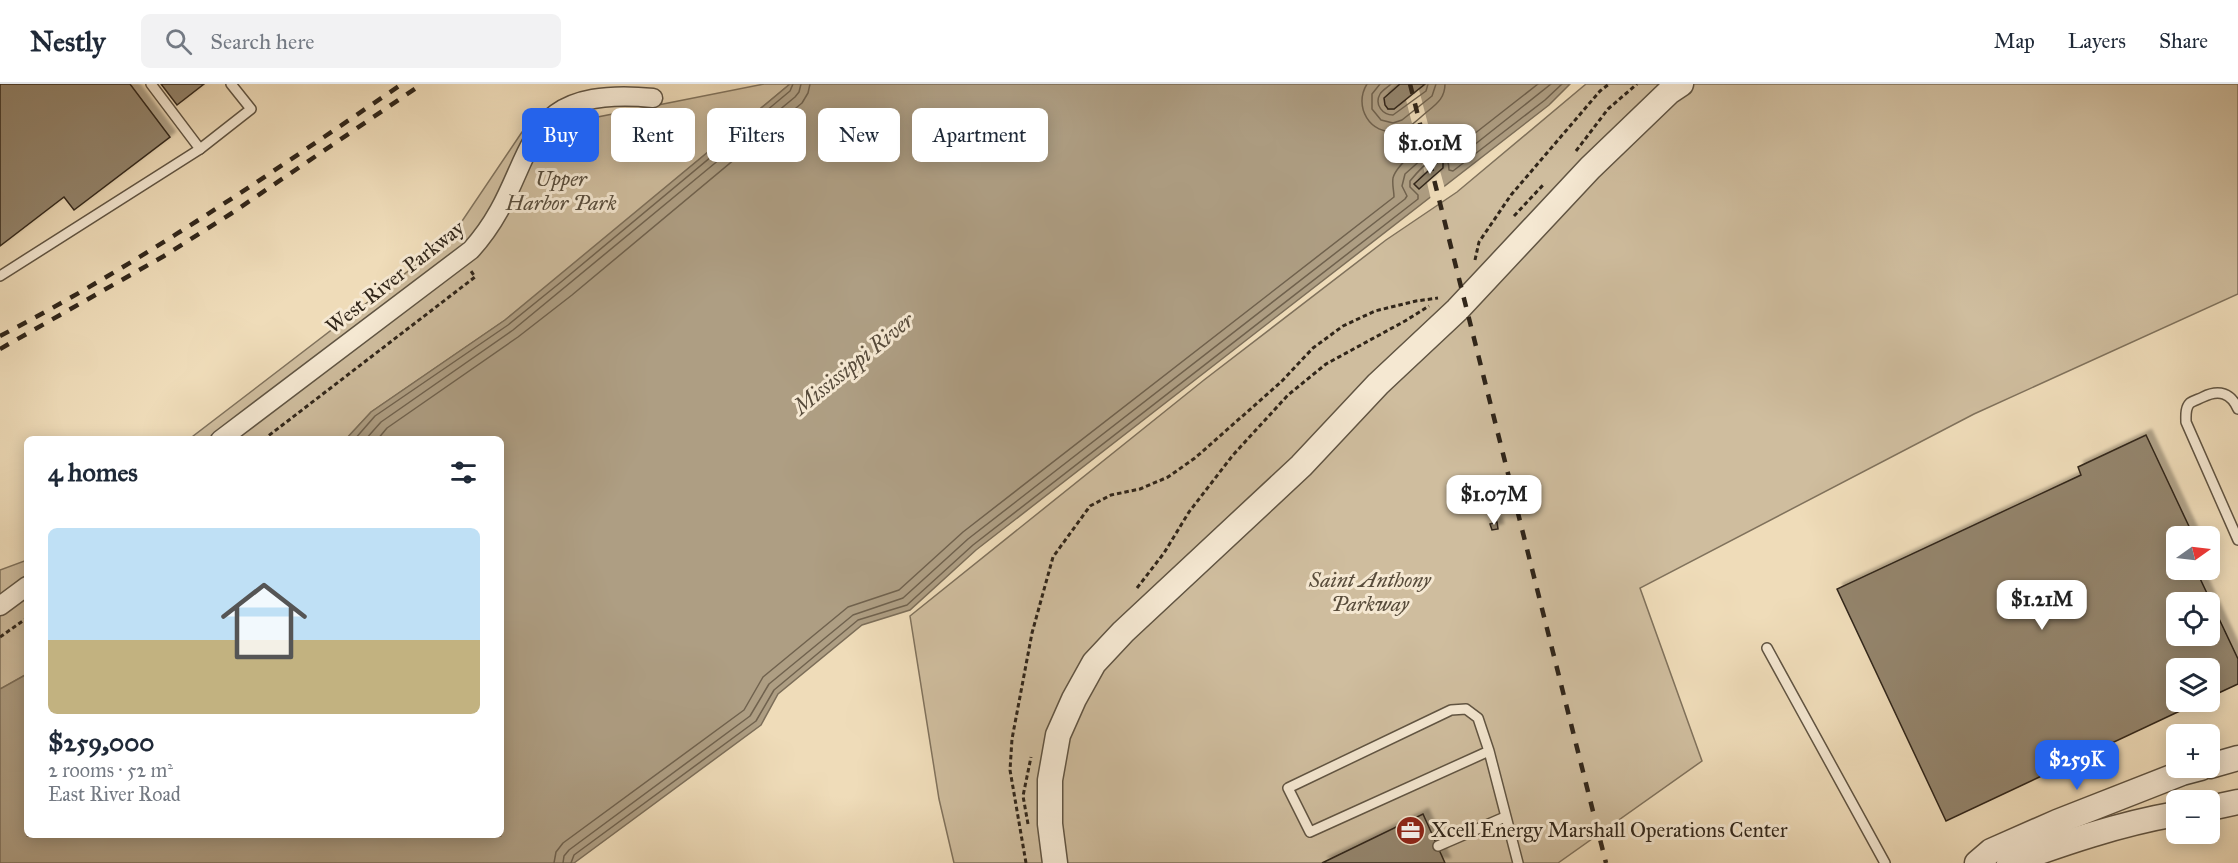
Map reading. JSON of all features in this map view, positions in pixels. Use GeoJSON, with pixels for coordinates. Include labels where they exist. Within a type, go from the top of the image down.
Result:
{"type":"FeatureCollection","features":[{"type":"Feature","properties":{"kind":"street"},"geometry":{"type":"LineString","coordinates":[[1055,863],[1050,824],[1050,780],[1058,735],[1094,663],[1147,610],[1301,466],[1378,384],[1457,310],[1590,168],[1669,92],[1681,84]]}},
{"type":"Feature","properties":{"kind":"street","name":"West River Parkway"},"geometry":{"type":"LineString","coordinates":[[225,436],[471,250],[494,220],[541,120],[564,100],[587,93],[623,93],[653,98]]}},
{"type":"Feature","properties":{"kind":"street"},"geometry":{"type":"LineString","coordinates":[[0,606],[24,588]]}},
{"type":"Feature","properties":{"kind":"street"},"geometry":{"type":"LineString","coordinates":[[2220,763],[2238,758]]}},
{"type":"Feature","properties":{"kind":"street"},"geometry":{"type":"LineString","coordinates":[[2009,863],[2172,778]]}},
{"type":"Feature","properties":{"kind":"street"},"geometry":{"type":"LineString","coordinates":[[2220,806],[2238,802]]}},
{"type":"Feature","properties":{"kind":"street"},"geometry":{"type":"LineString","coordinates":[[1977,863],[1991,851],[2032,851],[2166,816]]}},
{"type":"Feature","properties":{"kind":"lane"},"geometry":{"type":"LineString","coordinates":[[151,84],[200,149]]}},
{"type":"Feature","properties":{"kind":"lane"},"geometry":{"type":"LineString","coordinates":[[0,276],[200,149],[251,109],[231,84]]}},
{"type":"Feature","properties":{"kind":"lane"},"geometry":{"type":"LineString","coordinates":[[2238,409],[2234,400],[2225,393],[2212,392],[2190,403],[2186,410],[2186,422],[2238,540]]}},
{"type":"Feature","properties":{"kind":"lane"},"geometry":{"type":"LineString","coordinates":[[1767,648],[1885,863]]}},
{"type":"Feature","properties":{"kind":"lane"},"geometry":{"type":"LineString","coordinates":[[1489,751],[1310,832],[1288,788],[1451,710],[1466,709],[1478,718],[1489,751],[1518,863]]}},
{"type":"Feature","properties":{"kind":"lane"},"geometry":{"type":"LineString","coordinates":[[1438,846],[1505,817]]}},
{"type":"Feature","properties":{"kind":"path"},"geometry":{"type":"LineString","coordinates":[[1483,253],[1475,261],[1479,242],[1511,195],[1600,91],[1609,84]]}},
{"type":"Feature","properties":{"kind":"path"},"geometry":{"type":"LineString","coordinates":[[1575,152],[1608,109],[1638,84]]}},
{"type":"Feature","properties":{"kind":"path"},"geometry":{"type":"LineString","coordinates":[[1508,224],[1521,207],[1551,177]]}},
{"type":"Feature","properties":{"kind":"path"},"geometry":{"type":"LineString","coordinates":[[268,436],[475,277]]}},
{"type":"Feature","properties":{"kind":"path"},"geometry":{"type":"LineString","coordinates":[[1026,863],[1010,770],[1012,739],[1032,633],[1053,557],[1071,531],[1090,506],[1111,495],[1140,489],[1168,477],[1195,458],[1281,382],[1313,348],[1343,326],[1375,311],[1440,297]]}},
{"type":"Feature","properties":{"kind":"path"},"geometry":{"type":"LineString","coordinates":[[0,637],[24,620]]}},
{"type":"Feature","properties":{"kind":"green space","name":"Upper Harbor Park"},"geometry":{"type":"Polygon","coordinates":[[[764,84],[790,84],[761,108],[707,108],[707,153],[505,320],[371,412],[349,436],[193,436],[450,239],[522,132],[522,162],[599,162],[599,117],[611,114],[611,162],[695,162],[695,108],[643,108],[764,84]]]}},
{"type":"Feature","properties":{"kind":"green space","name":"Saint Anthony Parkway"},"geometry":{"type":"Polygon","coordinates":[[[1586,84],[2238,84],[2238,294],[1974,414],[1640,588],[1702,761],[1558,863],[954,863],[939,799],[910,616],[1204,380],[1386,240],[1457,192],[1586,84]]]}},
{"type":"Feature","properties":{"kind":"green space"},"geometry":{"type":"Polygon","coordinates":[[[24,561],[24,676],[0,689],[0,570],[24,561]]]}},
{"type":"Feature","properties":{"kind":"water","name":"Mississippi River"},"geometry":{"type":"Polygon","coordinates":[[[790,84],[1400,84],[1388,109],[1394,109],[1425,84],[1570,84],[1549,105],[976,550],[910,610],[862,625],[778,694],[761,725],[574,863],[0,863],[0,689],[24,676],[24,838],[504,838],[504,436],[349,436],[371,412],[505,320],[707,153],[707,162],[806,162],[806,108],[761,108],[790,84]]]}},
{"type":"Feature","properties":{"kind":"pier"},"geometry":{"type":"Polygon","coordinates":[[[1418,86],[1439,166],[1426,178],[1405,96],[1418,86]]]}},
{"type":"Feature","properties":{"kind":"pier"},"geometry":{"type":"Polygon","coordinates":[[[1439,167],[1445,189],[1431,200],[1426,178],[1439,167]]]}},
{"type":"Feature","properties":{"kind":"building"},"geometry":{"type":"Polygon","coordinates":[[[0,84],[130,84],[170,137],[74,210],[64,197],[0,246],[0,84]]]}},
{"type":"Feature","properties":{"kind":"building"},"geometry":{"type":"Polygon","coordinates":[[[161,84],[204,84],[177,105],[161,84]]]}},
{"type":"Feature","properties":{"kind":"building"},"geometry":{"type":"Polygon","coordinates":[[[1400,84],[1425,84],[1394,109],[1388,109],[1384,98],[1400,84]]]}},
{"type":"Feature","properties":{"kind":"building"},"geometry":{"type":"Polygon","coordinates":[[[1439,161],[1443,161],[1443,168],[1419,189],[1414,184],[1439,161]]]}},
{"type":"Feature","properties":{"kind":"building"},"geometry":{"type":"Polygon","coordinates":[[[2146,435],[2189,526],[2166,526],[2166,580],[2201,580],[2206,592],[2166,592],[2166,646],[2220,646],[2220,621],[2238,659],[2238,684],[2220,692],[2220,658],[2166,658],[2166,712],[2178,712],[1946,821],[1837,589],[2081,475],[2078,467],[2146,435]]]}},
{"type":"Feature","properties":{"kind":"building"},"geometry":{"type":"Polygon","coordinates":[[[1497,522],[1498,529],[1492,530],[1490,524],[1497,522]]]}},
{"type":"Feature","properties":{"kind":"building","name":"Xcell Energy Marshall Operations Center"},"geometry":{"type":"Polygon","coordinates":[[[1423,814],[1445,863],[1322,863],[1423,814]]]}},
{"type":"Feature","properties":{"kind":"railway"},"geometry":{"type":"LineString","coordinates":[[0,336],[155,248],[402,84]]}},
{"type":"Feature","properties":{"kind":"railway"},"geometry":{"type":"LineString","coordinates":[[0,349],[164,256],[232,213],[422,84]]}},
{"type":"Feature","properties":{"kind":"railway"},"geometry":{"type":"LineString","coordinates":[[1410,84],[1606,863]]}},
{"type":"Feature","properties":{"kind":"place","name":"Xcell Energy Marshall Operations Center"},"geometry":{"type":"Point","coordinates":[1410,830]}}]}
